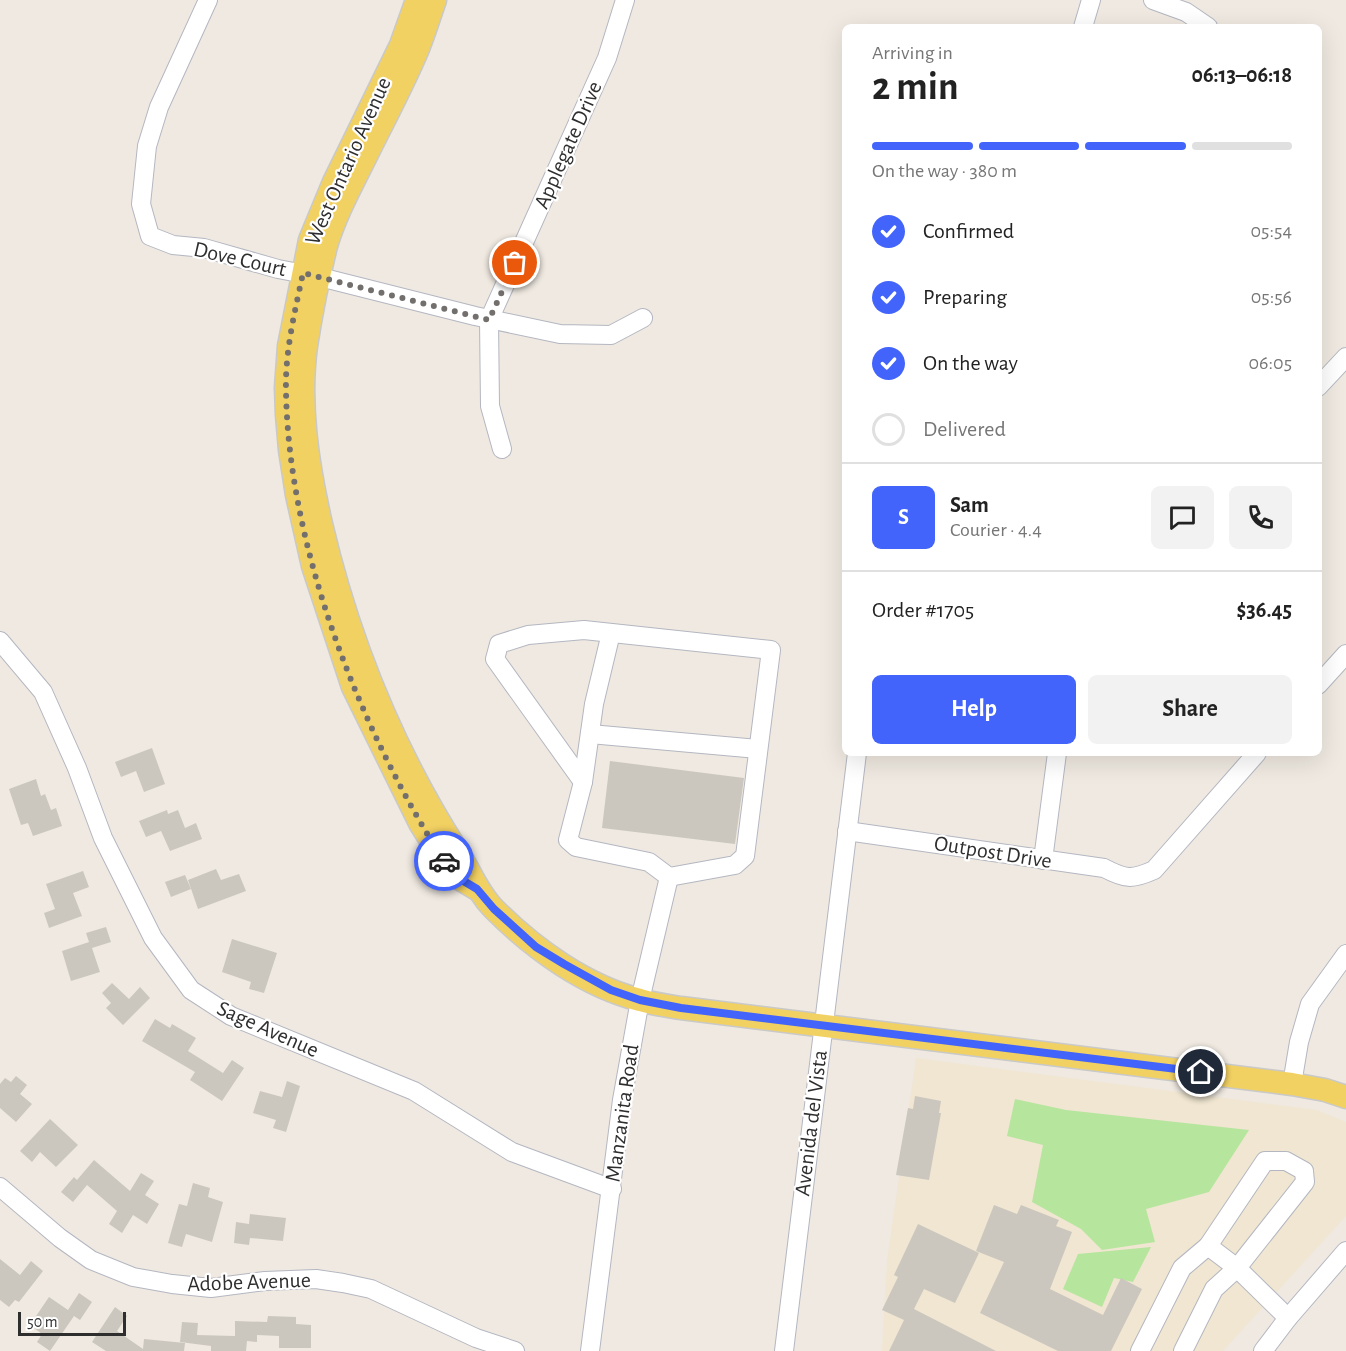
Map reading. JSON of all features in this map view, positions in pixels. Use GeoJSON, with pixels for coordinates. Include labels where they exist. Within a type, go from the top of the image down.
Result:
{"type":"FeatureCollection","features":[{"type":"Feature","properties":{"kind":"main road","name":"West Ontario Avenue"},"geometry":{"type":"LineString","coordinates":[[417,0],[401,45],[334,182],[310,240],[312,275],[303,388],[307,448],[314,492],[330,561],[369,681],[435,815],[468,867],[477,889],[494,909],[536,947],[611,990],[640,1000],[681,1008],[1292,1083],[1346,1097]]}},
{"type":"Feature","properties":{"kind":"main road","name":"West Ontario Avenue"},"geometry":{"type":"LineString","coordinates":[[312,275],[350,189],[417,51],[435,0]]}},
{"type":"Feature","properties":{"kind":"street","name":"Dove Court"},"geometry":{"type":"LineString","coordinates":[[208,0],[159,107],[147,146],[141,204],[150,236],[173,245],[204,248],[278,269],[312,275],[489,320],[560,334],[611,335],[643,318]]}},
{"type":"Feature","properties":{"kind":"street","name":"Applegate Drive"},"geometry":{"type":"LineString","coordinates":[[489,320],[607,58],[625,0]]}},
{"type":"Feature","properties":{"kind":"street"},"geometry":{"type":"LineString","coordinates":[[1084,24],[1091,0]]}},
{"type":"Feature","properties":{"kind":"street"},"geometry":{"type":"LineString","coordinates":[[1153,0],[1186,12],[1204,24]]}},
{"type":"Feature","properties":{"kind":"street"},"geometry":{"type":"LineString","coordinates":[[489,320],[490,406],[502,449]]}},
{"type":"Feature","properties":{"kind":"street"},"geometry":{"type":"LineString","coordinates":[[1322,383],[1346,357]]}},
{"type":"Feature","properties":{"kind":"street"},"geometry":{"type":"LineString","coordinates":[[583,782],[495,659],[499,644],[528,635],[584,630],[771,650],[745,856],[735,865],[669,877],[649,862],[576,847],[568,840],[583,782],[594,704],[611,633]]}},
{"type":"Feature","properties":{"kind":"street","name":"Sage Avenue"},"geometry":{"type":"LineString","coordinates":[[0,641],[6,659],[43,692],[77,768],[108,848],[153,938],[191,990],[231,1016],[414,1091],[512,1152],[612,1189]]}},
{"type":"Feature","properties":{"kind":"street"},"geometry":{"type":"LineString","coordinates":[[1322,681],[1346,654]]}},
{"type":"Feature","properties":{"kind":"street"},"geometry":{"type":"LineString","coordinates":[[590,734],[758,750]]}},
{"type":"Feature","properties":{"kind":"street","name":"Avenida del Vista"},"geometry":{"type":"LineString","coordinates":[[784,1351],[857,756]]}},
{"type":"Feature","properties":{"kind":"street"},"geometry":{"type":"LineString","coordinates":[[1043,860],[1057,756]]}},
{"type":"Feature","properties":{"kind":"street","name":"Outpost Drive"},"geometry":{"type":"LineString","coordinates":[[847,831],[1104,868],[1120,876],[1137,877],[1154,870],[1254,756]]}},
{"type":"Feature","properties":{"kind":"street","name":"Manzanita Road"},"geometry":{"type":"LineString","coordinates":[[590,1351],[622,1100],[640,1000],[669,877]]}},
{"type":"Feature","properties":{"kind":"street"},"geometry":{"type":"LineString","coordinates":[[1292,1083],[1299,1042],[1310,1004],[1346,954]]}},
{"type":"Feature","properties":{"kind":"street"},"geometry":{"type":"LineString","coordinates":[[1140,1351],[1182,1268],[1208,1246],[1265,1161],[1286,1161],[1304,1171],[1305,1182],[1237,1268],[1214,1289],[1183,1351]]}},
{"type":"Feature","properties":{"kind":"street","name":"Adobe Avenue"},"geometry":{"type":"LineString","coordinates":[[0,1187],[60,1238],[91,1260],[133,1277],[211,1288],[265,1281],[316,1279],[344,1283],[371,1289],[476,1338],[515,1351]]}},
{"type":"Feature","properties":{"kind":"street"},"geometry":{"type":"LineString","coordinates":[[1208,1246],[1237,1268],[1288,1318]]}},
{"type":"Feature","properties":{"kind":"street"},"geometry":{"type":"LineString","coordinates":[[1263,1351],[1288,1318],[1346,1251]]}},
{"type":"Feature","properties":{"kind":"shaded area"},"geometry":{"type":"Polygon","coordinates":[[[916,1058],[1317,1110],[1346,1122],[1346,1216],[1223,1351],[882,1351],[887,1261],[916,1058]]]}},
{"type":"Feature","properties":{"kind":"green space"},"geometry":{"type":"Polygon","coordinates":[[[1015,1099],[1066,1110],[1249,1130],[1209,1192],[1146,1209],[1155,1242],[1102,1250],[1081,1229],[1032,1202],[1043,1145],[1007,1136],[1015,1099]]]}},
{"type":"Feature","properties":{"kind":"green space"},"geometry":{"type":"Polygon","coordinates":[[[1151,1247],[1133,1282],[1114,1278],[1102,1307],[1063,1289],[1078,1254],[1151,1247]]]}},
{"type":"Feature","properties":{"kind":"building"},"geometry":{"type":"Polygon","coordinates":[[[152,748],[165,784],[144,792],[136,771],[121,777],[115,762],[152,748]]]}},
{"type":"Feature","properties":{"kind":"building"},"geometry":{"type":"Polygon","coordinates":[[[610,761],[744,778],[735,844],[602,828],[610,761]]]}},
{"type":"Feature","properties":{"kind":"building"},"geometry":{"type":"Polygon","coordinates":[[[36,779],[41,796],[45,794],[51,810],[56,808],[62,826],[33,836],[28,823],[21,825],[9,789],[36,779]]]}},
{"type":"Feature","properties":{"kind":"building"},"geometry":{"type":"Polygon","coordinates":[[[167,810],[168,814],[178,810],[185,828],[196,823],[202,839],[170,851],[161,831],[146,837],[139,821],[167,810]]]}},
{"type":"Feature","properties":{"kind":"building"},"geometry":{"type":"Polygon","coordinates":[[[216,869],[221,880],[239,874],[246,891],[198,909],[188,880],[216,869]]]}},
{"type":"Feature","properties":{"kind":"building"},"geometry":{"type":"Polygon","coordinates":[[[83,871],[89,887],[73,893],[82,916],[49,928],[44,913],[55,909],[46,884],[83,871]]]}},
{"type":"Feature","properties":{"kind":"building"},"geometry":{"type":"Polygon","coordinates":[[[185,875],[191,889],[171,897],[165,882],[185,875]]]}},
{"type":"Feature","properties":{"kind":"building"},"geometry":{"type":"Polygon","coordinates":[[[106,927],[111,942],[92,948],[100,972],[71,981],[62,951],[89,942],[86,933],[106,927]]]}},
{"type":"Feature","properties":{"kind":"building"},"geometry":{"type":"Polygon","coordinates":[[[232,939],[277,953],[264,993],[249,989],[251,982],[222,972],[232,939]]]}},
{"type":"Feature","properties":{"kind":"building"},"geometry":{"type":"Polygon","coordinates":[[[112,983],[129,999],[140,987],[150,998],[123,1025],[106,1008],[111,1003],[102,993],[112,983]]]}},
{"type":"Feature","properties":{"kind":"building"},"geometry":{"type":"Polygon","coordinates":[[[155,1019],[170,1028],[172,1024],[196,1038],[188,1051],[223,1073],[232,1060],[244,1068],[222,1101],[190,1080],[195,1072],[142,1041],[155,1019]]]}},
{"type":"Feature","properties":{"kind":"building"},"geometry":{"type":"Polygon","coordinates":[[[16,1076],[27,1085],[20,1094],[32,1104],[16,1122],[0,1108],[0,1084],[5,1078],[11,1082],[16,1076]]]}},
{"type":"Feature","properties":{"kind":"building"},"geometry":{"type":"Polygon","coordinates":[[[287,1081],[300,1086],[286,1132],[273,1128],[276,1120],[253,1113],[260,1091],[282,1097],[287,1081]]]}},
{"type":"Feature","properties":{"kind":"building"},"geometry":{"type":"Polygon","coordinates":[[[915,1096],[941,1101],[939,1113],[941,1113],[929,1180],[896,1175],[908,1108],[913,1109],[915,1096]]]}},
{"type":"Feature","properties":{"kind":"building"},"geometry":{"type":"Polygon","coordinates":[[[50,1119],[78,1145],[56,1167],[40,1152],[32,1162],[20,1151],[50,1119]]]}},
{"type":"Feature","properties":{"kind":"building"},"geometry":{"type":"Polygon","coordinates":[[[94,1160],[130,1191],[141,1173],[154,1181],[145,1195],[159,1204],[147,1224],[133,1215],[122,1233],[109,1224],[117,1211],[87,1185],[73,1202],[61,1192],[74,1177],[77,1180],[94,1160]]]}},
{"type":"Feature","properties":{"kind":"building"},"geometry":{"type":"Polygon","coordinates":[[[193,1183],[210,1188],[208,1197],[223,1202],[212,1242],[186,1234],[182,1247],[168,1243],[179,1204],[187,1206],[193,1183]]]}},
{"type":"Feature","properties":{"kind":"building"},"geometry":{"type":"Polygon","coordinates":[[[994,1205],[1017,1214],[1021,1205],[1059,1220],[1056,1226],[1072,1232],[1050,1289],[1103,1315],[1121,1278],[1142,1289],[1111,1351],[1058,1351],[980,1313],[1004,1262],[976,1251],[994,1205]]]}},
{"type":"Feature","properties":{"kind":"building"},"geometry":{"type":"Polygon","coordinates":[[[250,1214],[286,1218],[283,1241],[250,1238],[249,1245],[234,1243],[236,1222],[249,1224],[250,1214]]]}},
{"type":"Feature","properties":{"kind":"building"},"geometry":{"type":"Polygon","coordinates":[[[918,1224],[979,1253],[955,1303],[924,1289],[914,1309],[996,1351],[889,1351],[904,1320],[882,1310],[898,1277],[894,1275],[918,1224]]]}},
{"type":"Feature","properties":{"kind":"building"},"geometry":{"type":"Polygon","coordinates":[[[0,1259],[20,1275],[31,1261],[43,1271],[19,1302],[15,1300],[9,1307],[0,1300],[0,1259]]]}},
{"type":"Feature","properties":{"kind":"building"},"geometry":{"type":"Polygon","coordinates":[[[79,1293],[92,1302],[80,1320],[74,1316],[50,1351],[37,1342],[42,1334],[30,1325],[49,1297],[68,1310],[79,1293]]]}},
{"type":"Feature","properties":{"kind":"building"},"geometry":{"type":"Polygon","coordinates":[[[115,1307],[127,1316],[117,1331],[143,1349],[144,1339],[185,1343],[184,1351],[106,1351],[92,1342],[115,1307]]]}},
{"type":"Feature","properties":{"kind":"building"},"geometry":{"type":"Polygon","coordinates":[[[268,1316],[296,1317],[296,1324],[311,1325],[311,1348],[279,1348],[279,1336],[257,1335],[257,1342],[247,1341],[246,1351],[211,1351],[211,1346],[180,1342],[182,1322],[198,1323],[197,1335],[235,1336],[235,1321],[267,1322],[268,1316]]]}},
{"type":"Feature","properties":{"kind":"way so far"},"geometry":{"type":"LineString","coordinates":[[444,861],[420,823],[353,687],[313,566],[297,495],[290,450],[286,388],[289,346],[303,273],[489,320],[515,263]]}},
{"type":"Feature","properties":{"kind":"route"},"geometry":{"type":"LineString","coordinates":[[444,861],[452,874],[477,889],[494,909],[536,947],[611,990],[640,1000],[681,1008],[1201,1072]]}}]}
